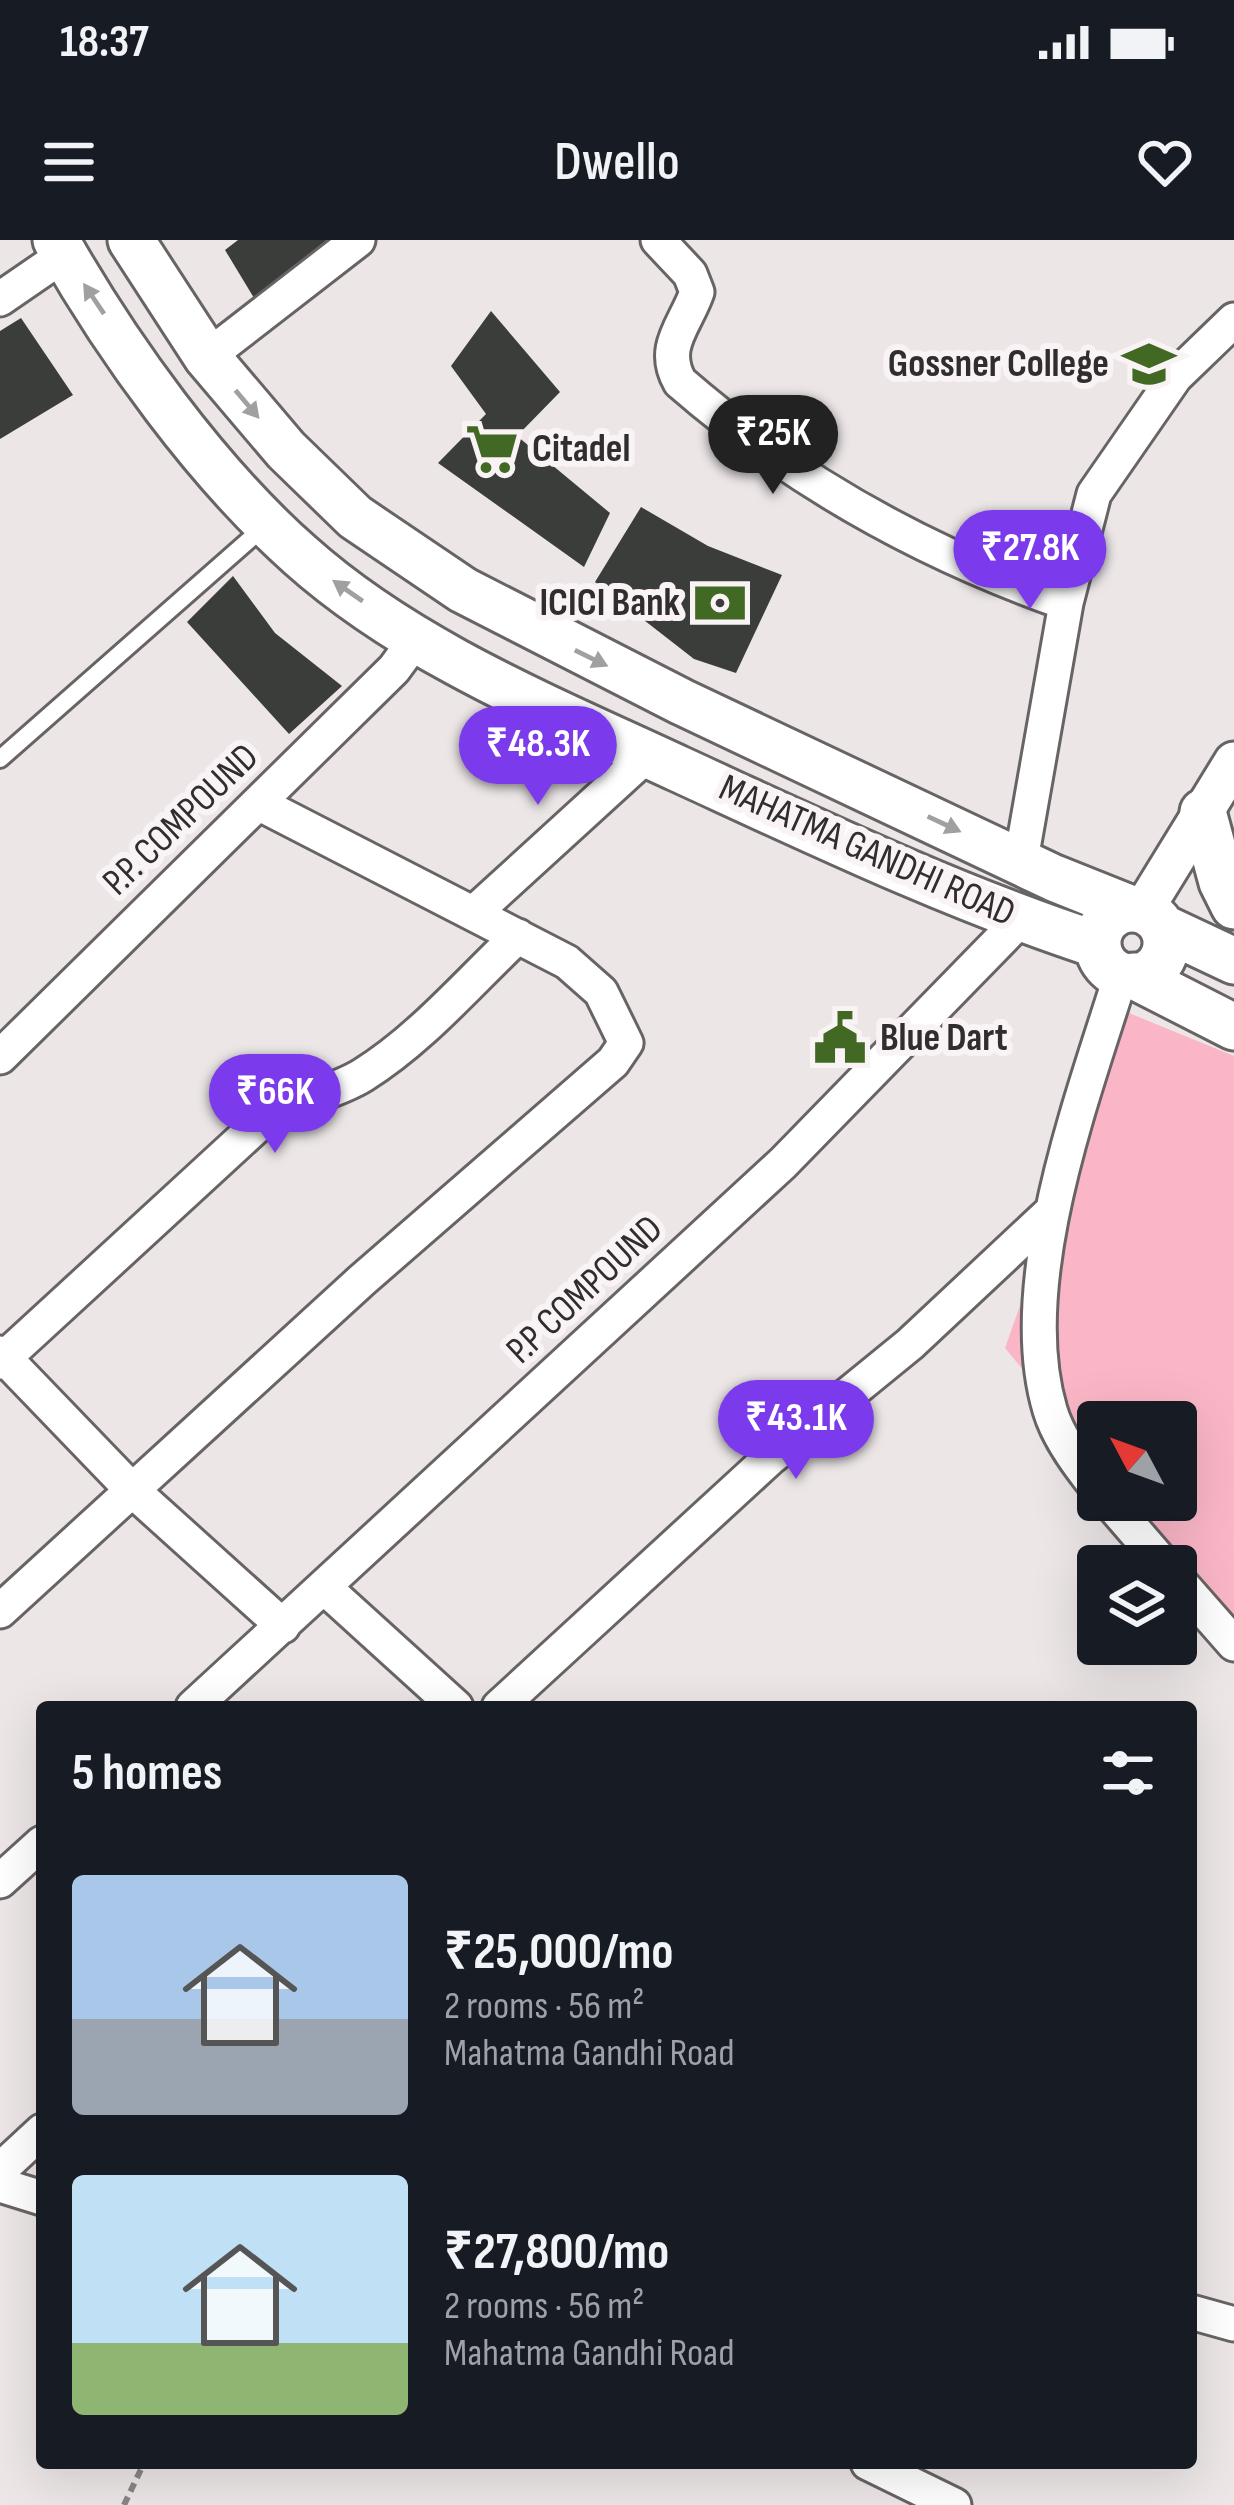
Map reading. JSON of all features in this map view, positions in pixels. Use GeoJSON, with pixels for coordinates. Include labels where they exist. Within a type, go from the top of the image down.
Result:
{"type":"FeatureCollection","features":[{"type":"Feature","properties":{"kind":"main road","name":"MAHATMA GANDHI ROAD"},"geometry":{"type":"LineString","coordinates":[[131,240],[207,357],[286,450],[356,517],[463,590],[682,702],[1145,915],[1234,961]]}},
{"type":"Feature","properties":{"kind":"main road","name":"MAHATMA GANDHI ROAD"},"geometry":{"type":"LineString","coordinates":[[60,247],[225,482],[302,558],[416,639],[648,754],[1118,965],[1234,1027]]}},
{"type":"Feature","properties":{"kind":"main road"},"geometry":{"type":"LineString","coordinates":[[1203,812],[1222,882],[1234,906]]}},
{"type":"Feature","properties":{"kind":"main road"},"geometry":{"type":"LineString","coordinates":[[1116,912],[1145,915],[1166,953],[1147,973],[1118,965],[1099,932],[1116,912]]}},
{"type":"Feature","properties":{"kind":"street"},"geometry":{"type":"LineString","coordinates":[[207,357],[358,240]]}},
{"type":"Feature","properties":{"kind":"street"},"geometry":{"type":"LineString","coordinates":[[658,240],[690,274],[697,292],[670,346],[670,365],[680,382],[796,471],[869,518],[1066,603]]}},
{"type":"Feature","properties":{"kind":"street"},"geometry":{"type":"LineString","coordinates":[[0,299],[60,247]]}},
{"type":"Feature","properties":{"kind":"street"},"geometry":{"type":"LineString","coordinates":[[1021,860],[1066,603],[1094,494],[1150,407],[1234,320]]}},
{"type":"Feature","properties":{"kind":"street","name":"P.P. COMPOUND"},"geometry":{"type":"LineString","coordinates":[[0,1057],[394,670],[416,639]]}},
{"type":"Feature","properties":{"kind":"street"},"geometry":{"type":"LineString","coordinates":[[475,912],[648,754]]}},
{"type":"Feature","properties":{"kind":"street"},"geometry":{"type":"LineString","coordinates":[[1145,915],[1234,762]]}},
{"type":"Feature","properties":{"kind":"street"},"geometry":{"type":"LineString","coordinates":[[0,1612],[131,1489],[599,1074],[626,1043],[601,992],[567,962],[258,803]]}},
{"type":"Feature","properties":{"kind":"street","name":"P.P COMPOUND"},"geometry":{"type":"LineString","coordinates":[[200,1701],[783,1163],[1020,920]]}},
{"type":"Feature","properties":{"kind":"street"},"geometry":{"type":"LineString","coordinates":[[283,1626],[131,1489],[2,1358],[261,1122],[284,1105],[359,1078],[518,936]]}},
{"type":"Feature","properties":{"kind":"street"},"geometry":{"type":"LineString","coordinates":[[1077,1455],[1051,1413],[1044,1382],[1042,1293],[1051,1212],[1118,965]]}},
{"type":"Feature","properties":{"kind":"street"},"geometry":{"type":"LineString","coordinates":[[506,1701],[770,1459],[910,1344],[1051,1212]]}},
{"type":"Feature","properties":{"kind":"street"},"geometry":{"type":"LineString","coordinates":[[1126,1521],[1148,1545]]}},
{"type":"Feature","properties":{"kind":"street"},"geometry":{"type":"LineString","coordinates":[[325,1588],[449,1701]]}},
{"type":"Feature","properties":{"kind":"street"},"geometry":{"type":"LineString","coordinates":[[1197,1602],[1234,1644]]}},
{"type":"Feature","properties":{"kind":"street"},"geometry":{"type":"LineString","coordinates":[[0,1881],[36,1848]]}},
{"type":"Feature","properties":{"kind":"street"},"geometry":{"type":"LineString","coordinates":[[0,2170],[36,2137]]}},
{"type":"Feature","properties":{"kind":"street"},"geometry":{"type":"LineString","coordinates":[[0,2185],[36,2196]]}},
{"type":"Feature","properties":{"kind":"street"},"geometry":{"type":"LineString","coordinates":[[1197,2314],[1234,2324]]}},
{"type":"Feature","properties":{"kind":"street"},"geometry":{"type":"LineString","coordinates":[[880,2469],[954,2505]]}},
{"type":"Feature","properties":{"kind":"lane"},"geometry":{"type":"LineString","coordinates":[[0,759],[268,524]]}},
{"type":"Feature","properties":{"kind":"path"},"geometry":{"type":"LineString","coordinates":[[124,2505],[141,2469]]}},
{"type":"Feature","properties":{"kind":"shaded area"},"geometry":{"type":"Polygon","coordinates":[[[1124,1011],[1234,1056],[1234,1620],[1227,1618],[1197,1582],[1197,1545],[1167,1545],[1147,1521],[1197,1521],[1197,1401],[1077,1401],[1077,1435],[1005,1348],[1124,1011]]]}},
{"type":"Feature","properties":{"kind":"building"},"geometry":{"type":"Polygon","coordinates":[[[238,240],[346,240],[260,308],[225,250],[238,240]]]}},
{"type":"Feature","properties":{"kind":"building","name":"Citadel"},"geometry":{"type":"Polygon","coordinates":[[[491,311],[560,392],[517,436],[610,513],[584,567],[438,463],[486,414],[451,366],[491,311]]]}},
{"type":"Feature","properties":{"kind":"building"},"geometry":{"type":"Polygon","coordinates":[[[21,318],[73,395],[0,439],[0,331],[21,318]]]}},
{"type":"Feature","properties":{"kind":"building"},"geometry":{"type":"Polygon","coordinates":[[[641,507],[708,546],[782,575],[736,673],[694,659],[595,582],[641,507]]]}},
{"type":"Feature","properties":{"kind":"building"},"geometry":{"type":"Polygon","coordinates":[[[233,576],[275,633],[342,686],[289,734],[187,622],[233,576]]]}},
{"type":"Feature","properties":{"kind":"place","name":"Gossner College"},"geometry":{"type":"Point","coordinates":[1149,364]}},
{"type":"Feature","properties":{"kind":"place","name":"Citadel"},"geometry":{"type":"Point","coordinates":[492,449]}},
{"type":"Feature","properties":{"kind":"place","name":"ICICI Bank"},"geometry":{"type":"Point","coordinates":[720,603]}},
{"type":"Feature","properties":{"kind":"place","name":"Blue Dart"},"geometry":{"type":"Point","coordinates":[840,1038]}}]}
